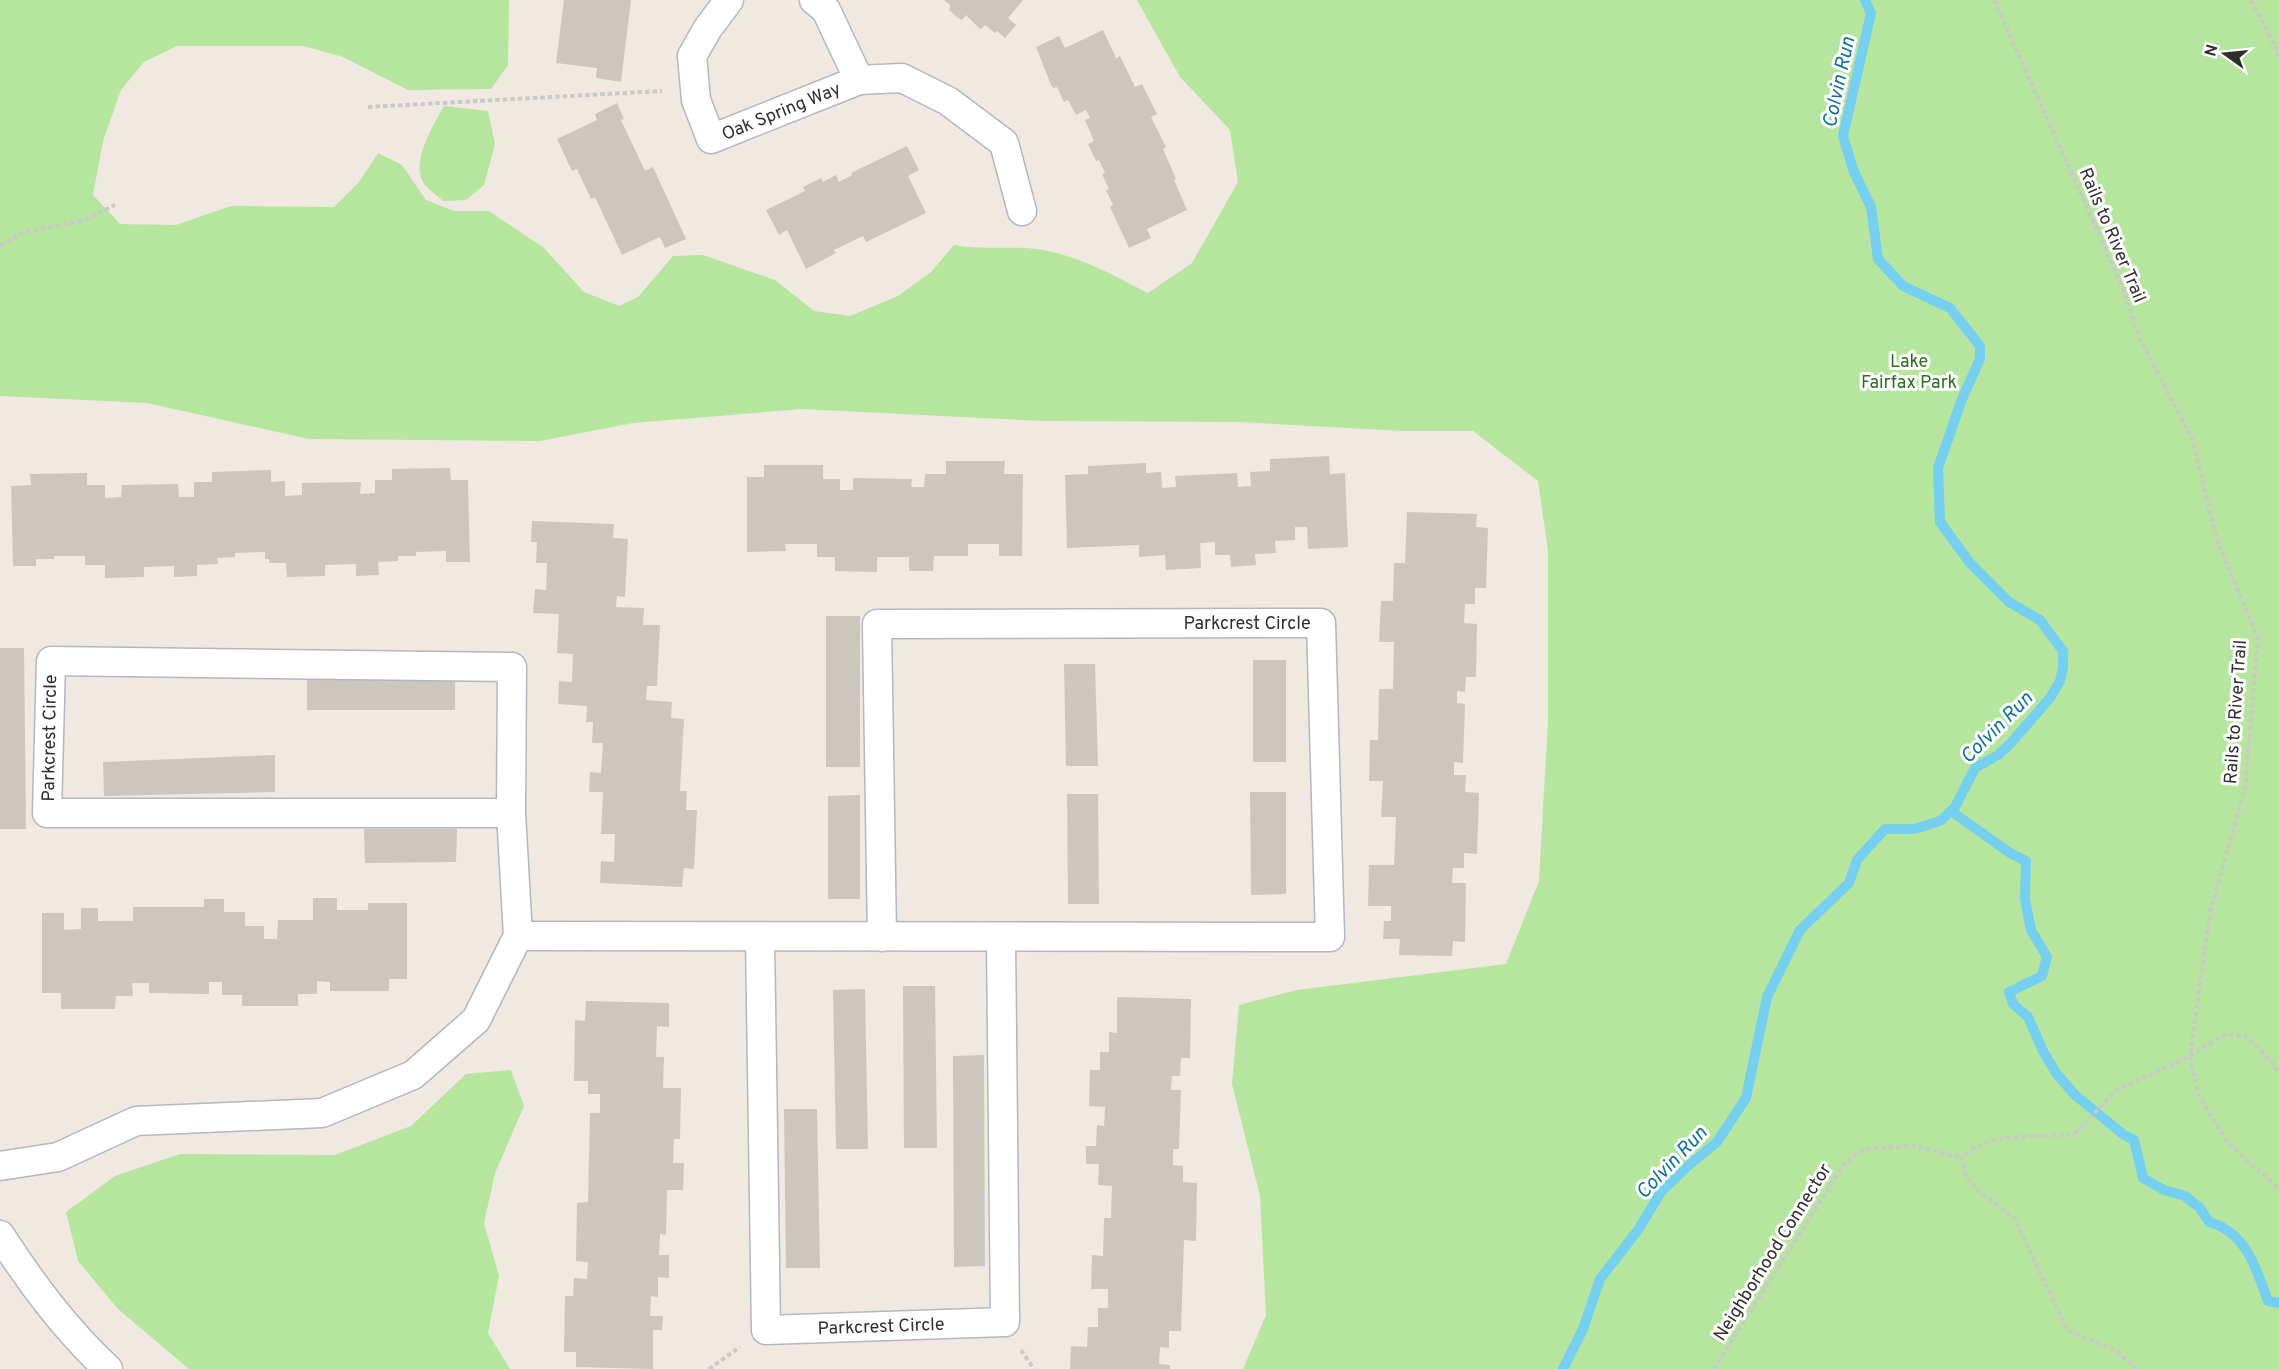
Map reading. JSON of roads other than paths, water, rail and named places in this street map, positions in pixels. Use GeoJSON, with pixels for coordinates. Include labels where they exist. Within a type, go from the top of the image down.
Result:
{"type":"FeatureCollection","features":[{"type":"Feature","properties":{"kind":"street","name":"Oak Spring Way"},"geometry":{"type":"LineString","coordinates":[[729,0],[708,28],[692,56],[696,100],[711,139],[859,80],[902,78],[948,101],[1004,143],[1022,211]]}},
{"type":"Feature","properties":{"kind":"street","name":"Oak Spring Way"},"geometry":{"type":"LineString","coordinates":[[814,0],[826,10],[859,80]]}},
{"type":"Feature","properties":{"kind":"street","name":"Parkcrest Circle"},"geometry":{"type":"LineString","coordinates":[[518,936],[1001,938],[1330,937],[1321,623],[878,624],[882,937]]}},
{"type":"Feature","properties":{"kind":"street","name":"Parkcrest Circle"},"geometry":{"type":"LineString","coordinates":[[0,1166],[58,1157],[136,1121],[322,1113],[413,1075],[476,1020],[518,936],[511,813],[512,667],[51,661],[47,813],[511,813]]}},
{"type":"Feature","properties":{"kind":"street","name":"Parkcrest Circle"},"geometry":{"type":"LineString","coordinates":[[760,936],[766,1330],[1005,1322],[1001,938]]}},
{"type":"Feature","properties":{"kind":"street"},"geometry":{"type":"LineString","coordinates":[[0,1235],[41,1296],[108,1369]]}},
{"type":"Feature","properties":{"kind":"waterway","name":"Colvin Run"},"geometry":{"type":"LineString","coordinates":[[1563,1369],[1583,1329],[1600,1279],[1638,1230],[1661,1192],[1717,1142],[1746,1098],[1767,997],[1800,930],[1849,883],[1857,860],[1885,829],[1914,829],[1940,821],[1951,811],[1975,768],[1998,755],[2010,744],[2050,698],[2060,681],[2063,668],[2063,651],[2040,620],[2009,602],[1970,563],[1940,522],[1938,468],[1962,399],[1980,359],[1980,346],[1950,308],[1903,286],[1878,259],[1871,207],[1854,172],[1843,136],[1871,13],[1865,0]]}},
{"type":"Feature","properties":{"kind":"waterway"},"geometry":{"type":"LineString","coordinates":[[1951,811],[2010,853],[2026,861],[2025,899],[2031,930],[2047,957],[2042,976],[2009,992],[2013,1004],[2028,1017],[2056,1073],[2075,1095],[2124,1135],[2134,1140],[2143,1178],[2164,1190],[2185,1196],[2200,1208],[2209,1222],[2222,1227],[2241,1243],[2254,1264],[2268,1301],[2279,1303]]}},
{"type":"Feature","properties":{"kind":"park label","name":"Lake Fairfax Park"},"geometry":{"type":"Point","coordinates":[1909,371]}}]}
